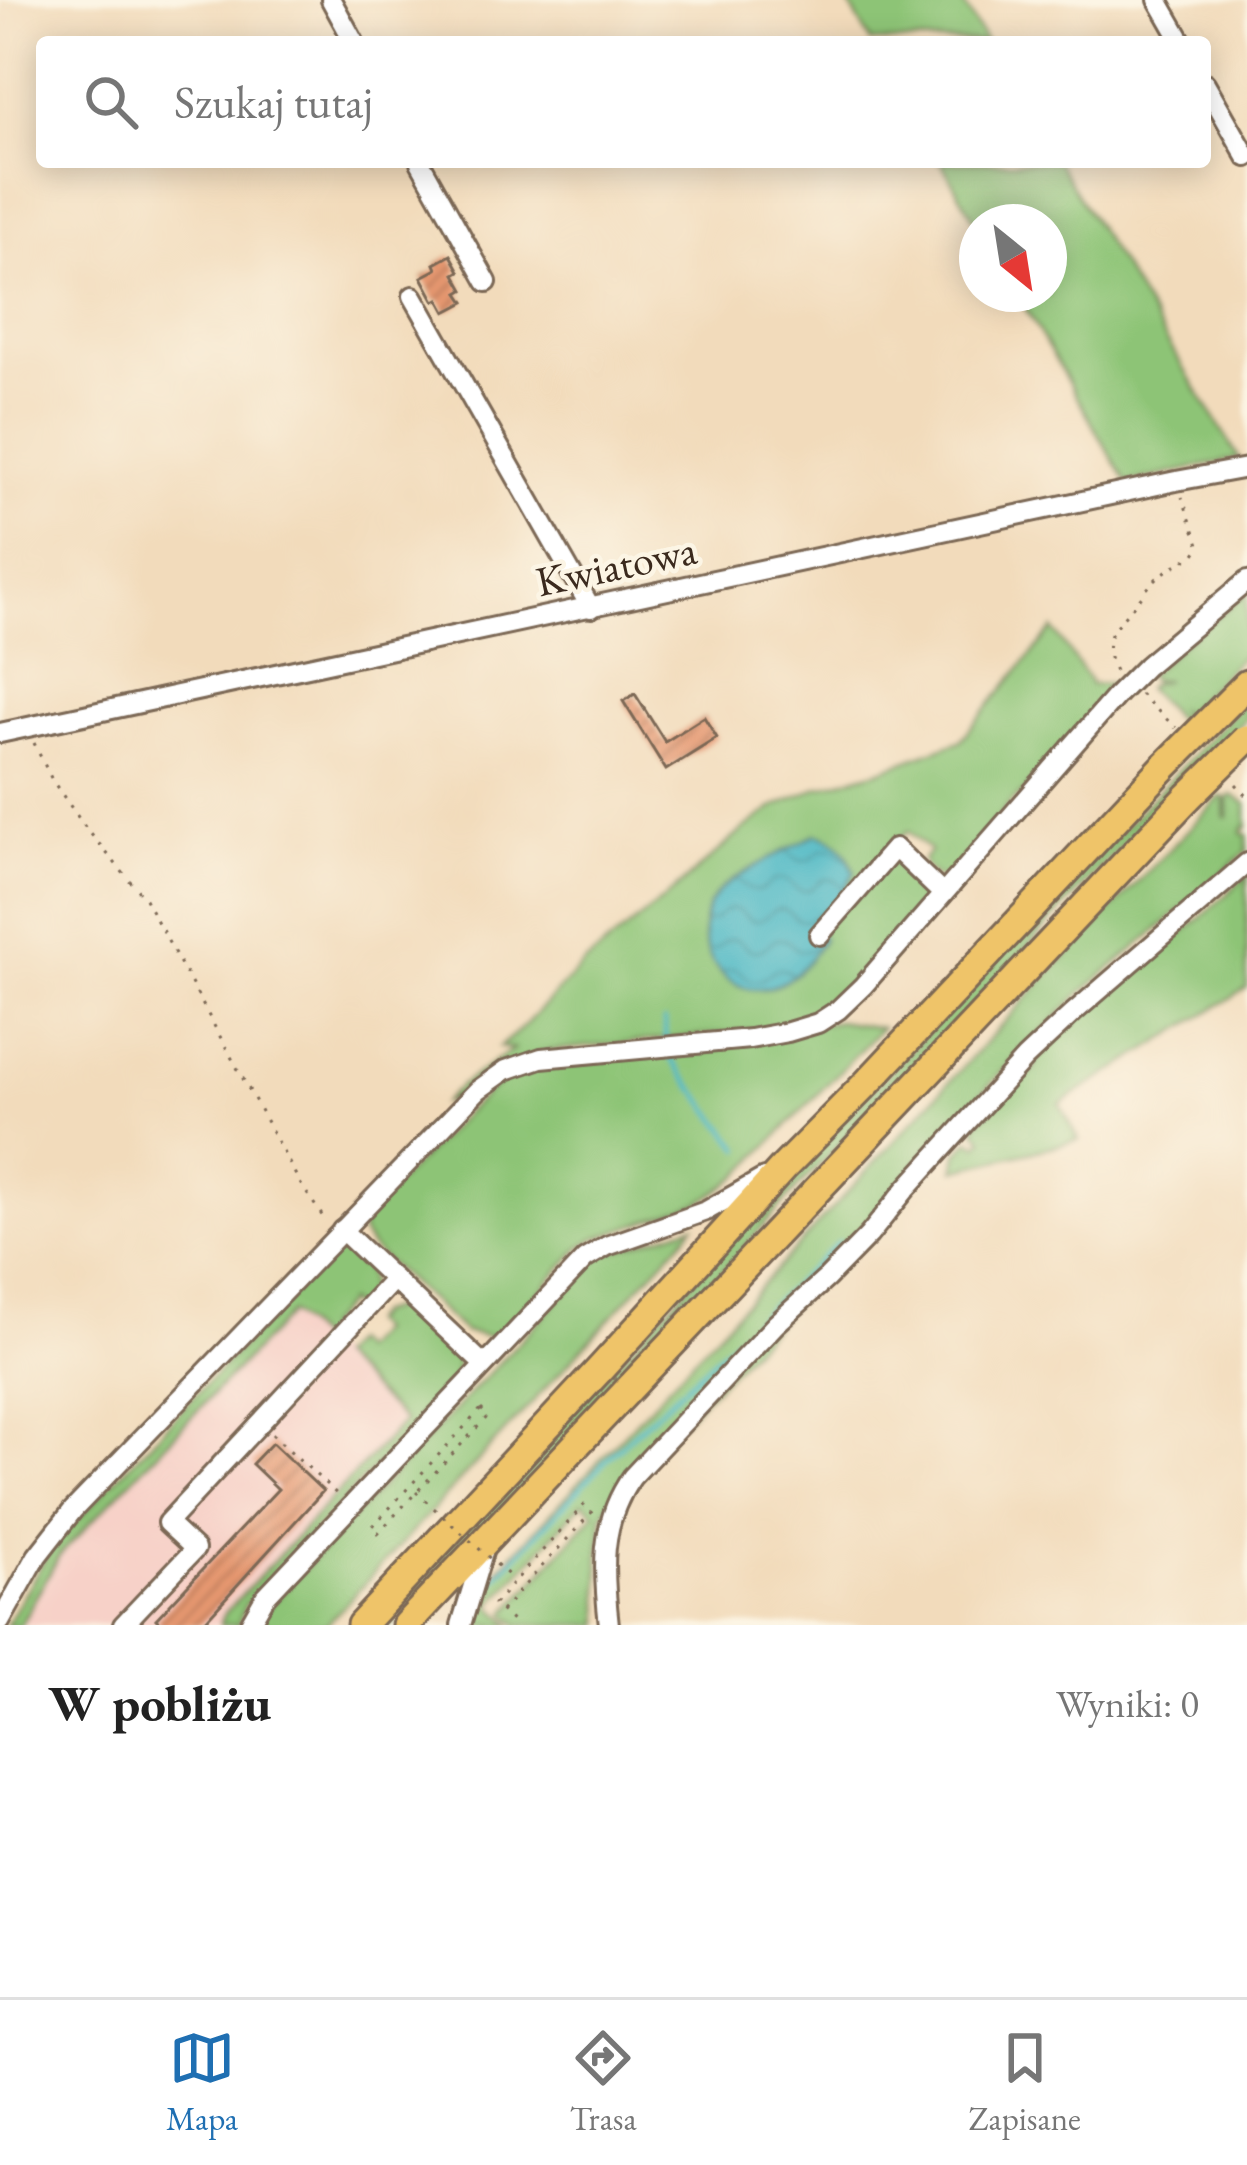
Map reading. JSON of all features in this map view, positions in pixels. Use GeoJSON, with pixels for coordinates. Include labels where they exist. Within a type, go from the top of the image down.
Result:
{"type":"FeatureCollection","features":[{"type":"Feature","properties":{"kind":"highway"},"geometry":{"type":"LineString","coordinates":[[361,1625],[784,1167],[1247,684]]}},
{"type":"Feature","properties":{"kind":"highway"},"geometry":{"type":"LineString","coordinates":[[406,1625],[1247,739]]}},
{"type":"Feature","properties":{"kind":"street"},"geometry":{"type":"LineString","coordinates":[[332,0],[351,36]]}},
{"type":"Feature","properties":{"kind":"street"},"geometry":{"type":"LineString","coordinates":[[1157,0],[1178,36]]}},
{"type":"Feature","properties":{"kind":"street"},"geometry":{"type":"LineString","coordinates":[[1211,94],[1247,157]]}},
{"type":"Feature","properties":{"kind":"street"},"geometry":{"type":"LineString","coordinates":[[423,168],[487,282]]}},
{"type":"Feature","properties":{"kind":"street"},"geometry":{"type":"LineString","coordinates":[[413,296],[591,608]]}},
{"type":"Feature","properties":{"kind":"street","name":"Kwiatowa"},"geometry":{"type":"LineString","coordinates":[[0,733],[1247,468]]}},
{"type":"Feature","properties":{"kind":"street"},"geometry":{"type":"LineString","coordinates":[[0,1622],[37,1556],[73,1510],[478,1090],[506,1070],[541,1058],[750,1039],[818,1023],[838,1010],[1123,690],[1247,581]]}},
{"type":"Feature","properties":{"kind":"street"},"geometry":{"type":"LineString","coordinates":[[819,935],[895,848],[944,894]]}},
{"type":"Feature","properties":{"kind":"street"},"geometry":{"type":"LineString","coordinates":[[608,1625],[604,1550],[617,1498],[632,1477],[776,1324],[869,1235],[1025,1058],[1247,862]]}},
{"type":"Feature","properties":{"kind":"street"},"geometry":{"type":"LineString","coordinates":[[249,1625],[265,1598],[585,1259],[607,1246],[706,1211],[784,1167]]}},
{"type":"Feature","properties":{"kind":"street"},"geometry":{"type":"LineString","coordinates":[[339,1233],[484,1364]]}},
{"type":"Feature","properties":{"kind":"street"},"geometry":{"type":"LineString","coordinates":[[122,1625],[195,1550],[167,1523],[394,1279]]}},
{"type":"Feature","properties":{"kind":"street"},"geometry":{"type":"LineString","coordinates":[[461,1625],[487,1539]]}},
{"type":"Feature","properties":{"kind":"path"},"geometry":{"type":"LineString","coordinates":[[1114,670],[1108,646],[1117,622],[1154,581],[1200,547],[1176,481]]}},
{"type":"Feature","properties":{"kind":"path"},"geometry":{"type":"LineString","coordinates":[[1123,690],[1178,729]]}},
{"type":"Feature","properties":{"kind":"path"},"geometry":{"type":"LineString","coordinates":[[26,727],[52,780],[145,899],[300,1183],[339,1233]]}},
{"type":"Feature","properties":{"kind":"path"},"geometry":{"type":"LineString","coordinates":[[1225,774],[1247,796]]}},
{"type":"Feature","properties":{"kind":"path"},"geometry":{"type":"LineString","coordinates":[[482,1409],[488,1416],[416,1492],[377,1533],[372,1527],[482,1409]]}},
{"type":"Feature","properties":{"kind":"path"},"geometry":{"type":"LineString","coordinates":[[259,1422],[350,1507]]}},
{"type":"Feature","properties":{"kind":"path"},"geometry":{"type":"LineString","coordinates":[[416,1492],[514,1580]]}},
{"type":"Feature","properties":{"kind":"path"},"geometry":{"type":"LineString","coordinates":[[501,1611],[592,1512],[584,1505],[494,1604],[501,1611],[515,1625]]}},
{"type":"Feature","properties":{"kind":"shaded area"},"geometry":{"type":"Polygon","coordinates":[[[291,1313],[405,1421],[225,1613],[220,1625],[20,1625],[59,1556],[291,1313]]]}},
{"type":"Feature","properties":{"kind":"green space"},"geometry":{"type":"Polygon","coordinates":[[[847,0],[961,0],[982,36],[868,36],[847,0]]]}},
{"type":"Feature","properties":{"kind":"green space"},"geometry":{"type":"Polygon","coordinates":[[[944,168],[1061,168],[1239,458],[1127,483],[1027,312],[1067,312],[1067,204],[965,204],[944,168]]]}},
{"type":"Feature","properties":{"kind":"green space"},"geometry":{"type":"Polygon","coordinates":[[[1247,593],[1247,651],[1184,714],[1179,710],[1185,728],[1146,688],[1166,680],[1147,676],[1247,593]]]}},
{"type":"Feature","properties":{"kind":"green space"},"geometry":{"type":"Polygon","coordinates":[[[1053,629],[1090,685],[1115,688],[1011,802],[950,878],[935,877],[924,865],[930,851],[908,831],[887,849],[925,888],[928,900],[850,993],[822,1014],[788,1027],[545,1051],[444,1102],[514,1049],[499,1047],[584,964],[743,830],[773,808],[820,787],[960,741],[1053,629]]]}},
{"type":"Feature","properties":{"kind":"green space"},"geometry":{"type":"Polygon","coordinates":[[[1247,699],[1247,717],[803,1182],[621,1383],[392,1625],[376,1625],[791,1175],[1247,699]]]}},
{"type":"Feature","properties":{"kind":"green space"},"geometry":{"type":"Polygon","coordinates":[[[1232,795],[1247,804],[1247,828],[1242,833],[1247,835],[1247,851],[1081,993],[1000,1074],[926,1152],[872,1223],[615,1492],[603,1516],[601,1625],[519,1625],[506,1613],[595,1513],[583,1502],[491,1605],[512,1625],[473,1625],[503,1565],[1046,977],[1221,796],[1228,817],[1232,795]]]}},
{"type":"Feature","properties":{"kind":"green space"},"geometry":{"type":"Polygon","coordinates":[[[1247,875],[1247,988],[1060,1104],[1079,1140],[955,1170],[958,1153],[970,1140],[978,1145],[984,1139],[976,1124],[1034,1069],[1041,1051],[1247,875]]]}},
{"type":"Feature","properties":{"kind":"green space"},"geometry":{"type":"Polygon","coordinates":[[[838,1021],[881,1028],[738,1177],[700,1203],[596,1238],[580,1248],[509,1325],[490,1337],[464,1332],[370,1246],[362,1233],[363,1218],[507,1076],[550,1064],[838,1021]]]}},
{"type":"Feature","properties":{"kind":"green space"},"geometry":{"type":"Polygon","coordinates":[[[694,1225],[326,1625],[256,1625],[263,1612],[601,1255],[694,1225]]]}},
{"type":"Feature","properties":{"kind":"green space"},"geometry":{"type":"Polygon","coordinates":[[[337,1250],[357,1258],[368,1273],[368,1291],[357,1310],[347,1302],[324,1328],[328,1334],[321,1342],[290,1313],[59,1556],[20,1625],[6,1625],[52,1547],[337,1250]]]}},
{"type":"Feature","properties":{"kind":"green space"},"geometry":{"type":"Polygon","coordinates":[[[399,1307],[421,1316],[442,1334],[455,1356],[454,1380],[245,1605],[238,1625],[220,1625],[225,1613],[404,1421],[337,1357],[350,1342],[359,1350],[377,1331],[369,1323],[377,1313],[399,1307]]]}},
{"type":"Feature","properties":{"kind":"water"},"geometry":{"type":"Polygon","coordinates":[[[816,834],[840,847],[855,872],[818,932],[823,939],[804,966],[785,981],[757,989],[740,986],[713,962],[706,946],[707,909],[718,892],[737,877],[816,834]]]}},
{"type":"Feature","properties":{"kind":"building"},"geometry":{"type":"Polygon","coordinates":[[[451,255],[460,271],[455,274],[465,302],[446,312],[422,277],[451,255]]]}},
{"type":"Feature","properties":{"kind":"building"},"geometry":{"type":"Polygon","coordinates":[[[635,694],[665,742],[704,717],[717,738],[666,770],[623,701],[635,694]]]}},
{"type":"Feature","properties":{"kind":"building"},"geometry":{"type":"Polygon","coordinates":[[[272,1443],[323,1491],[201,1625],[162,1625],[156,1619],[278,1489],[252,1464],[272,1443]]]}},
{"type":"Feature","properties":{"kind":"waterway"},"geometry":{"type":"LineString","coordinates":[[664,1021],[666,1042]]}},
{"type":"Feature","properties":{"kind":"waterway"},"geometry":{"type":"LineString","coordinates":[[667,1054],[741,1149]]}},
{"type":"Feature","properties":{"kind":"waterway"},"geometry":{"type":"LineString","coordinates":[[493,1581],[612,1454],[839,1242]]}}]}
